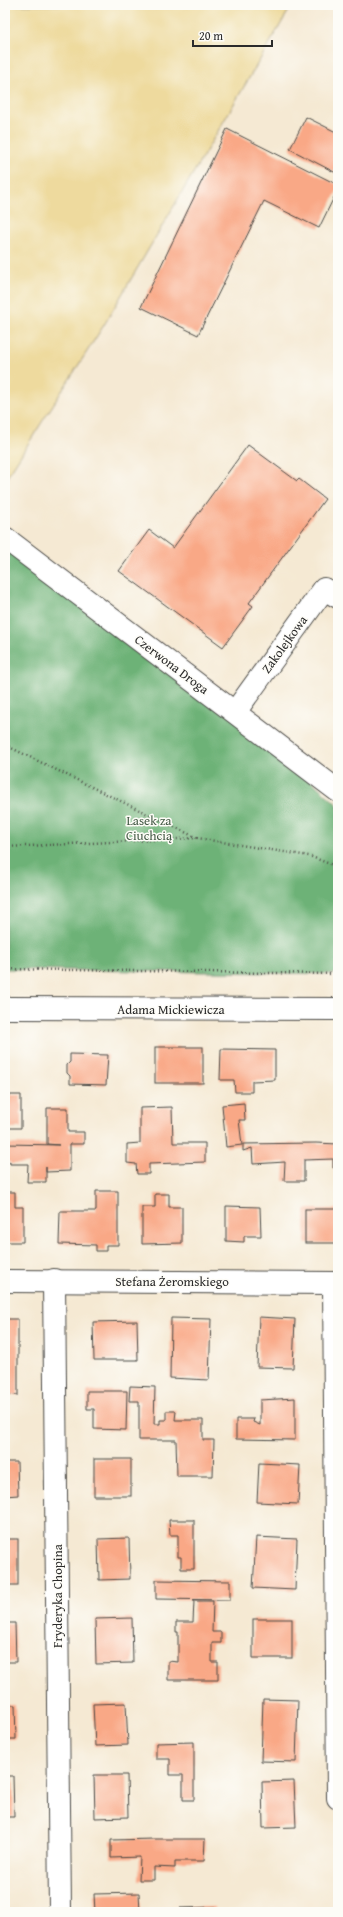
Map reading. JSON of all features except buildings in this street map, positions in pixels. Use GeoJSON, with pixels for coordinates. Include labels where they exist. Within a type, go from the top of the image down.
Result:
{"type":"FeatureCollection","features":[{"type":"Feature","properties":{"kind":"street","name":"Czerwona Droga"},"geometry":{"type":"LineString","coordinates":[[5,538],[338,791]]}},
{"type":"Feature","properties":{"kind":"street","name":"Zakolejkowa"},"geometry":{"type":"LineString","coordinates":[[235,712],[324,589],[338,597]]}},
{"type":"Feature","properties":{"kind":"street","name":"Adama Mickiewicza"},"geometry":{"type":"LineString","coordinates":[[5,1008],[338,1009]]}},
{"type":"Feature","properties":{"kind":"street","name":"Stefana Żeromskiego"},"geometry":{"type":"LineString","coordinates":[[5,1281],[54,1280],[336,1283]]}},
{"type":"Feature","properties":{"kind":"street","name":"Fryderyka Chopina"},"geometry":{"type":"LineString","coordinates":[[54,1280],[60,1912]]}},
{"type":"Feature","properties":{"kind":"street"},"geometry":{"type":"LineString","coordinates":[[336,1283],[338,1798]]}},
{"type":"Feature","properties":{"kind":"path"},"geometry":{"type":"LineString","coordinates":[[5,745],[197,838]]}},
{"type":"Feature","properties":{"kind":"path"},"geometry":{"type":"LineString","coordinates":[[5,847],[197,838],[309,856],[338,867]]}},
{"type":"Feature","properties":{"kind":"path"},"geometry":{"type":"LineString","coordinates":[[5,969],[338,974]]}},
{"type":"Feature","properties":{"kind":"green space","name":"Lasek za Ciuchcią"},"geometry":{"type":"Polygon","coordinates":[[[5,538],[235,712],[338,805],[338,974],[5,969],[5,538]]]}},
{"type":"Feature","properties":{"kind":"sand"},"geometry":{"type":"Polygon","coordinates":[[[5,5],[292,5],[104,325],[5,480],[5,5]]]}}]}
